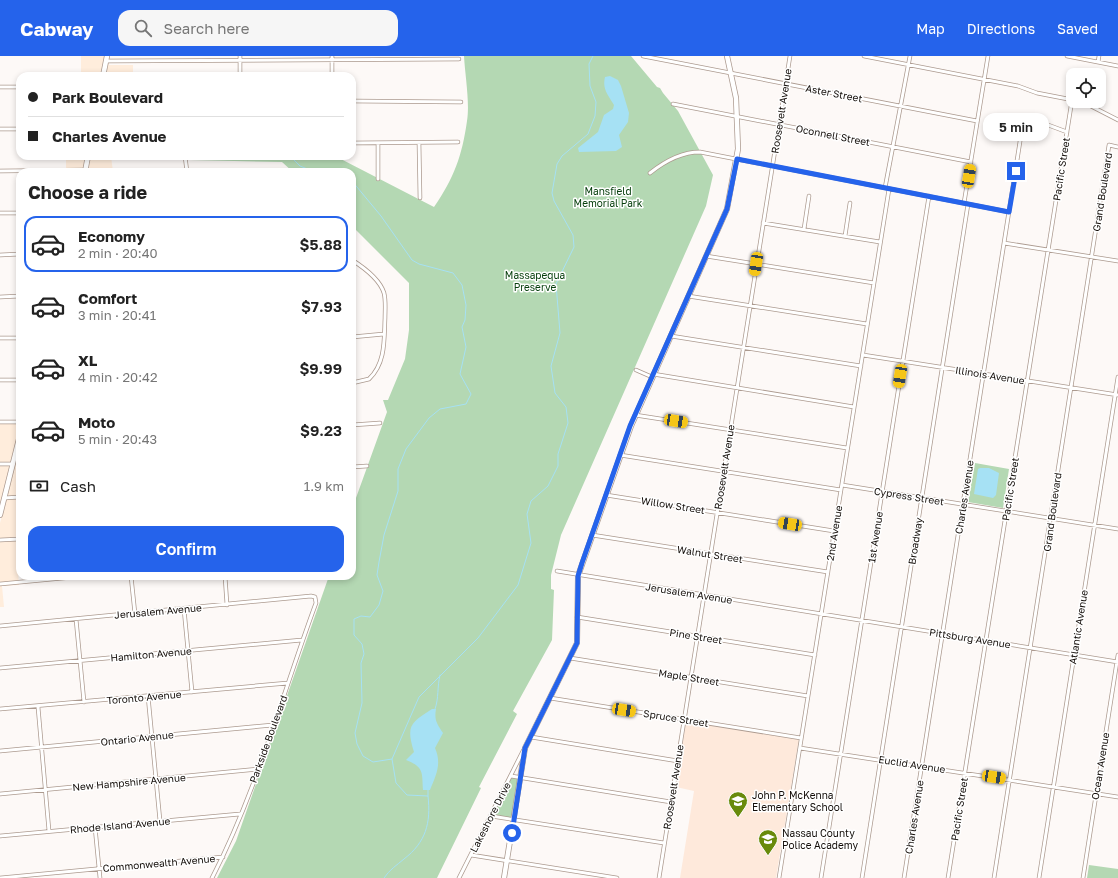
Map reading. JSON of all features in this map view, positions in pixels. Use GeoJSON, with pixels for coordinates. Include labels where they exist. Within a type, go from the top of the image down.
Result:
{"type":"FeatureCollection","features":[{"type":"Feature","properties":{"kind":"street"},"geometry":{"type":"LineString","coordinates":[[240,56],[240,72]]}},
{"type":"Feature","properties":{"kind":"street","name":"Aster Street"},"geometry":{"type":"LineString","coordinates":[[643,56],[977,121]]}},
{"type":"Feature","properties":{"kind":"street","name":"Lakeshore Drive"},"geometry":{"type":"LineString","coordinates":[[460,878],[577,643],[578,575],[635,415],[727,209],[738,149],[736,98],[726,56]]}},
{"type":"Feature","properties":{"kind":"street","name":"Roosevelt Avenue"},"geometry":{"type":"LineString","coordinates":[[659,878],[790,56]]}},
{"type":"Feature","properties":{"kind":"street"},"geometry":{"type":"LineString","coordinates":[[864,56],[984,79],[1066,98]]}},
{"type":"Feature","properties":{"kind":"street"},"geometry":{"type":"LineString","coordinates":[[885,188],[910,56]]}},
{"type":"Feature","properties":{"kind":"street","name":"Broadway"},"geometry":{"type":"LineString","coordinates":[[862,878],[942,368],[977,121],[988,56]]}},
{"type":"Feature","properties":{"kind":"street"},"geometry":{"type":"LineString","coordinates":[[1067,56],[1118,66]]}},
{"type":"Feature","properties":{"kind":"street"},"geometry":{"type":"LineString","coordinates":[[1098,62],[1100,56]]}},
{"type":"Feature","properties":{"kind":"street"},"geometry":{"type":"LineString","coordinates":[[332,58],[332,72]]}},
{"type":"Feature","properties":{"kind":"street"},"geometry":{"type":"LineString","coordinates":[[104,72],[106,59],[459,59]]}},
{"type":"Feature","properties":{"kind":"street"},"geometry":{"type":"LineString","coordinates":[[0,87],[16,87]]}},
{"type":"Feature","properties":{"kind":"street"},"geometry":{"type":"LineString","coordinates":[[356,101],[461,102]]}},
{"type":"Feature","properties":{"kind":"street","name":"Oconnell Street"},"geometry":{"type":"LineString","coordinates":[[673,104],[971,162]]}},
{"type":"Feature","properties":{"kind":"street","name":"Pacific Street"},"geometry":{"type":"LineString","coordinates":[[948,878],[1047,250],[1072,108]]}},
{"type":"Feature","properties":{"kind":"street"},"geometry":{"type":"LineString","coordinates":[[1096,108],[1118,120]]}},
{"type":"Feature","properties":{"kind":"street","name":"Charles Avenue"},"geometry":{"type":"LineString","coordinates":[[904,878],[1024,116],[1067,132]]}},
{"type":"Feature","properties":{"kind":"street"},"geometry":{"type":"LineString","coordinates":[[0,129],[16,129]]}},
{"type":"Feature","properties":{"kind":"street"},"geometry":{"type":"LineString","coordinates":[[356,143],[458,142]]}},
{"type":"Feature","properties":{"kind":"street"},"geometry":{"type":"LineString","coordinates":[[378,143],[378,179]]}},
{"type":"Feature","properties":{"kind":"street"},"geometry":{"type":"LineString","coordinates":[[419,143],[420,198]]}},
{"type":"Feature","properties":{"kind":"street","name":"Grand Boulevard"},"geometry":{"type":"LineString","coordinates":[[994,878],[1109,145],[1118,147]]}},
{"type":"Feature","properties":{"kind":"street"},"geometry":{"type":"LineString","coordinates":[[650,173],[662,164],[688,152],[700,152],[1009,212]]}},
{"type":"Feature","properties":{"kind":"street"},"geometry":{"type":"LineString","coordinates":[[0,171],[16,171]]}},
{"type":"Feature","properties":{"kind":"street","name":"2nd Avenue"},"geometry":{"type":"LineString","coordinates":[[779,878],[889,189]]}},
{"type":"Feature","properties":{"kind":"street"},"geometry":{"type":"LineString","coordinates":[[804,230],[809,196]]}},
{"type":"Feature","properties":{"kind":"street","name":"1st Avenue"},"geometry":{"type":"LineString","coordinates":[[821,878],[929,196]]}},
{"type":"Feature","properties":{"kind":"street"},"geometry":{"type":"LineString","coordinates":[[845,236],[850,203]]}},
{"type":"Feature","properties":{"kind":"street"},"geometry":{"type":"LineString","coordinates":[[0,213],[16,213]]}},
{"type":"Feature","properties":{"kind":"street"},"geometry":{"type":"LineString","coordinates":[[763,223],[880,242]]}},
{"type":"Feature","properties":{"kind":"street"},"geometry":{"type":"LineString","coordinates":[[1004,243],[1118,261]]}},
{"type":"Feature","properties":{"kind":"street"},"geometry":{"type":"LineString","coordinates":[[0,255],[16,254]]}},
{"type":"Feature","properties":{"kind":"street"},"geometry":{"type":"LineString","coordinates":[[706,256],[874,283]]}},
{"type":"Feature","properties":{"kind":"street"},"geometry":{"type":"LineString","coordinates":[[356,264],[376,281],[384,293],[384,347],[381,357],[376,371],[369,379],[356,382]]}},
{"type":"Feature","properties":{"kind":"street"},"geometry":{"type":"LineString","coordinates":[[0,297],[16,296]]}},
{"type":"Feature","properties":{"kind":"street"},"geometry":{"type":"LineString","coordinates":[[688,296],[867,324]]}},
{"type":"Feature","properties":{"kind":"street"},"geometry":{"type":"LineString","coordinates":[[356,337],[384,334]]}},
{"type":"Feature","properties":{"kind":"street"},"geometry":{"type":"LineString","coordinates":[[671,336],[861,366]]}},
{"type":"Feature","properties":{"kind":"street"},"geometry":{"type":"LineString","coordinates":[[0,338],[16,338]]}},
{"type":"Feature","properties":{"kind":"street","name":"Illinois Avenue"},"geometry":{"type":"LineString","coordinates":[[863,355],[1117,395]]}},
{"type":"Feature","properties":{"kind":"street"},"geometry":{"type":"LineString","coordinates":[[636,370],[652,376],[854,407]]}},
{"type":"Feature","properties":{"kind":"street","name":"Atlantic Avenue"},"geometry":{"type":"LineString","coordinates":[[1039,878],[1094,526],[1117,395],[1118,377]]}},
{"type":"Feature","properties":{"kind":"street"},"geometry":{"type":"LineString","coordinates":[[0,380],[16,380]]}},
{"type":"Feature","properties":{"kind":"street"},"geometry":{"type":"LineString","coordinates":[[635,415],[847,448]]}},
{"type":"Feature","properties":{"kind":"street"},"geometry":{"type":"LineString","coordinates":[[0,422],[16,422]]}},
{"type":"Feature","properties":{"kind":"street"},"geometry":{"type":"LineString","coordinates":[[356,425],[380,423]]}},
{"type":"Feature","properties":{"kind":"street"},"geometry":{"type":"LineString","coordinates":[[620,454],[841,490]]}},
{"type":"Feature","properties":{"kind":"street"},"geometry":{"type":"LineString","coordinates":[[0,515],[1,506],[16,458]]}},
{"type":"Feature","properties":{"kind":"street"},"geometry":{"type":"LineString","coordinates":[[0,464],[13,464]]}},
{"type":"Feature","properties":{"kind":"street"},"geometry":{"type":"LineString","coordinates":[[356,467],[367,466]]}},
{"type":"Feature","properties":{"kind":"street","name":"Cypress Street"},"geometry":{"type":"LineString","coordinates":[[842,485],[1118,529]]}},
{"type":"Feature","properties":{"kind":"street","name":"Willow Street"},"geometry":{"type":"LineString","coordinates":[[606,495],[834,531]]}},
{"type":"Feature","properties":{"kind":"street"},"geometry":{"type":"LineString","coordinates":[[4,498],[16,497]]}},
{"type":"Feature","properties":{"kind":"street","name":"Walnut Street"},"geometry":{"type":"LineString","coordinates":[[592,535],[828,572]]}},
{"type":"Feature","properties":{"kind":"street"},"geometry":{"type":"LineString","coordinates":[[0,540],[16,539]]}},
{"type":"Feature","properties":{"kind":"street","name":"Jerusalem Avenue"},"geometry":{"type":"LineString","coordinates":[[557,571],[821,614]]}},
{"type":"Feature","properties":{"kind":"street"},"geometry":{"type":"LineString","coordinates":[[0,584],[42,580]]}},
{"type":"Feature","properties":{"kind":"street"},"geometry":{"type":"LineString","coordinates":[[131,580],[135,614]]}},
{"type":"Feature","properties":{"kind":"street"},"geometry":{"type":"LineString","coordinates":[[224,580],[227,605]]}},
{"type":"Feature","properties":{"kind":"street","name":"Jerusalem Avenue"},"geometry":{"type":"LineString","coordinates":[[0,626],[311,596],[315,598]]}},
{"type":"Feature","properties":{"kind":"street","name":"Parkside Boulevard"},"geometry":{"type":"LineString","coordinates":[[212,878],[223,857],[258,769],[316,603],[315,598]]}},
{"type":"Feature","properties":{"kind":"street"},"geometry":{"type":"LineString","coordinates":[[184,609],[192,692]]}},
{"type":"Feature","properties":{"kind":"street","name":"Pittsburg Avenue"},"geometry":{"type":"LineString","coordinates":[[821,614],[1117,662]]}},
{"type":"Feature","properties":{"kind":"street","name":"Pine Street"},"geometry":{"type":"LineString","coordinates":[[577,617],[815,655]]}},
{"type":"Feature","properties":{"kind":"street"},"geometry":{"type":"LineString","coordinates":[[76,619],[84,702]]}},
{"type":"Feature","properties":{"kind":"street","name":"Hamilton Avenue"},"geometry":{"type":"LineString","coordinates":[[0,668],[302,640]]}},
{"type":"Feature","properties":{"kind":"street","name":"Ocean Avenue"},"geometry":{"type":"LineString","coordinates":[[1083,878],[1118,655]]}},
{"type":"Feature","properties":{"kind":"street","name":"Maple Street"},"geometry":{"type":"LineString","coordinates":[[570,658],[808,696]]}},
{"type":"Feature","properties":{"kind":"street","name":"Toronto Avenue"},"geometry":{"type":"LineString","coordinates":[[0,709],[288,683]]}},
{"type":"Feature","properties":{"kind":"street"},"geometry":{"type":"LineString","coordinates":[[148,696],[160,821]]}},
{"type":"Feature","properties":{"kind":"street","name":"Spruce Street"},"geometry":{"type":"LineString","coordinates":[[550,698],[802,738]]}},
{"type":"Feature","properties":{"kind":"street"},"geometry":{"type":"LineString","coordinates":[[38,706],[49,832]]}},
{"type":"Feature","properties":{"kind":"street","name":"Ontario Avenue"},"geometry":{"type":"LineString","coordinates":[[0,752],[274,725]]}},
{"type":"Feature","properties":{"kind":"street"},"geometry":{"type":"LineString","coordinates":[[530,737],[678,761]]}},
{"type":"Feature","properties":{"kind":"street"},"geometry":{"type":"LineString","coordinates":[[504,878],[525,748]]}},
{"type":"Feature","properties":{"kind":"street","name":"Euclid Avenue"},"geometry":{"type":"LineString","coordinates":[[800,748],[880,759],[1118,797]]}},
{"type":"Feature","properties":{"kind":"street","name":"New Hampshire Avenue"},"geometry":{"type":"LineString","coordinates":[[0,794],[258,769]]}},
{"type":"Feature","properties":{"kind":"street"},"geometry":{"type":"LineString","coordinates":[[511,776],[671,802]]}},
{"type":"Feature","properties":{"kind":"street","name":"Rhode Island Avenue"},"geometry":{"type":"LineString","coordinates":[[0,836],[240,814]]}},
{"type":"Feature","properties":{"kind":"street"},"geometry":{"type":"LineString","coordinates":[[491,816],[664,843]]}},
{"type":"Feature","properties":{"kind":"street"},"geometry":{"type":"LineString","coordinates":[[95,827],[100,878]]}},
{"type":"Feature","properties":{"kind":"street"},"geometry":{"type":"LineString","coordinates":[[471,855],[617,878]]}},
{"type":"Feature","properties":{"kind":"street","name":"Commonwealth Avenue"},"geometry":{"type":"LineString","coordinates":[[0,878],[223,857]]}},
{"type":"Feature","properties":{"kind":"shaded area"},"geometry":{"type":"Polygon","coordinates":[[[81,56],[110,56],[109,65],[133,65],[133,72],[81,72],[81,56]]]}},
{"type":"Feature","properties":{"kind":"shaded area"},"geometry":{"type":"Polygon","coordinates":[[[66,160],[112,160],[112,168],[66,168],[66,160]]]}},
{"type":"Feature","properties":{"kind":"shaded area"},"geometry":{"type":"Polygon","coordinates":[[[16,423],[16,580],[19,580],[19,585],[2,586],[4,607],[0,607],[0,523],[5,504],[0,504],[0,424],[16,423]]]}},
{"type":"Feature","properties":{"kind":"shaded area","name":"John P. McKenna Elementary School"},"geometry":{"type":"Polygon","coordinates":[[[686,722],[799,739],[776,878],[680,878],[694,791],[676,787],[686,722]]]}},
{"type":"Feature","properties":{"kind":"green space","name":"Massapequa Preserve"},"geometry":{"type":"Polygon","coordinates":[[[464,56],[631,56],[657,87],[660,88],[678,111],[713,175],[706,206],[561,535],[551,575],[551,589],[554,590],[552,640],[513,711],[517,714],[479,787],[481,788],[437,878],[217,878],[236,841],[328,580],[356,580],[356,498],[387,412],[383,400],[388,400],[405,359],[409,330],[409,283],[356,230],[356,168],[289,168],[282,162],[190,160],[343,160],[434,207],[447,186],[460,156],[468,114],[464,56]]]}},
{"type":"Feature","properties":{"kind":"green space"},"geometry":{"type":"Polygon","coordinates":[[[975,463],[1009,469],[1003,508],[968,502],[975,463]]]}},
{"type":"Feature","properties":{"kind":"green space"},"geometry":{"type":"Polygon","coordinates":[[[511,776],[520,778],[514,819],[491,816],[511,776]]]}},
{"type":"Feature","properties":{"kind":"green space"},"geometry":{"type":"Polygon","coordinates":[[[1089,865],[1118,869],[1118,878],[1087,878],[1089,865]]]}},
{"type":"Feature","properties":{"kind":"water"},"geometry":{"type":"Polygon","coordinates":[[[610,76],[618,80],[629,113],[628,122],[619,135],[622,147],[616,151],[579,152],[578,148],[598,132],[604,115],[613,109],[614,105],[606,92],[604,85],[605,77],[610,76]]]}},
{"type":"Feature","properties":{"kind":"water"},"geometry":{"type":"Polygon","coordinates":[[[989,468],[999,473],[996,495],[993,498],[974,494],[978,469],[989,468]]]}},
{"type":"Feature","properties":{"kind":"water"},"geometry":{"type":"Polygon","coordinates":[[[432,709],[436,709],[436,722],[443,733],[435,748],[438,759],[436,774],[430,790],[423,790],[421,771],[416,765],[406,760],[414,752],[410,736],[412,726],[419,718],[432,709]]]}},
{"type":"Feature","properties":{"kind":"waterway"},"geometry":{"type":"LineString","coordinates":[[384,878],[417,846],[422,839],[428,823],[429,815],[428,796],[407,795],[396,783],[392,759],[419,697],[478,638],[518,585],[531,543],[527,514],[531,501],[548,486],[558,466],[558,454],[568,423],[566,407],[555,393],[551,366],[560,333],[556,284],[574,247],[573,235],[554,201],[552,193],[557,164],[562,156],[588,134],[595,116],[596,102],[590,86],[589,64],[593,56]]}},
{"type":"Feature","properties":{"kind":"waterway"},"geometry":{"type":"LineString","coordinates":[[294,160],[300,166],[305,168]]}},
{"type":"Feature","properties":{"kind":"waterway"},"geometry":{"type":"LineString","coordinates":[[356,186],[381,216],[412,260],[419,264],[453,273],[462,285],[466,305],[465,320],[462,327],[466,347],[460,374],[471,394],[466,404],[440,409],[429,418],[406,449],[398,469],[398,491],[384,535],[379,562],[377,575],[383,591],[379,605],[370,617],[361,616],[354,619],[354,635],[362,644],[364,654],[361,663],[362,703],[355,733],[357,744],[363,756],[373,762],[392,759]]}},
{"type":"Feature","properties":{"kind":"waterway"},"geometry":{"type":"LineString","coordinates":[[435,709],[440,675]]}},
{"type":"Feature","properties":{"kind":"waterway"},"geometry":{"type":"LineString","coordinates":[[428,789],[428,796]]}},
{"type":"Feature","properties":{"kind":"place","name":"John P. McKenna Elementary School"},"geometry":{"type":"Point","coordinates":[738,818]}},
{"type":"Feature","properties":{"kind":"place","name":"Nassau County Police Academy"},"geometry":{"type":"Point","coordinates":[768,856]}},
{"type":"Feature","properties":{"kind":"route"},"geometry":{"type":"LineString","coordinates":[[512,833],[525,748],[577,643],[578,576],[590,539],[630,426],[727,209],[737,159],[1009,212],[1016,171]]}},
{"type":"Feature","properties":{"kind":"park label","name":"Mansfield Memorial Park"},"geometry":{"type":"Point","coordinates":[608,196]}}]}
